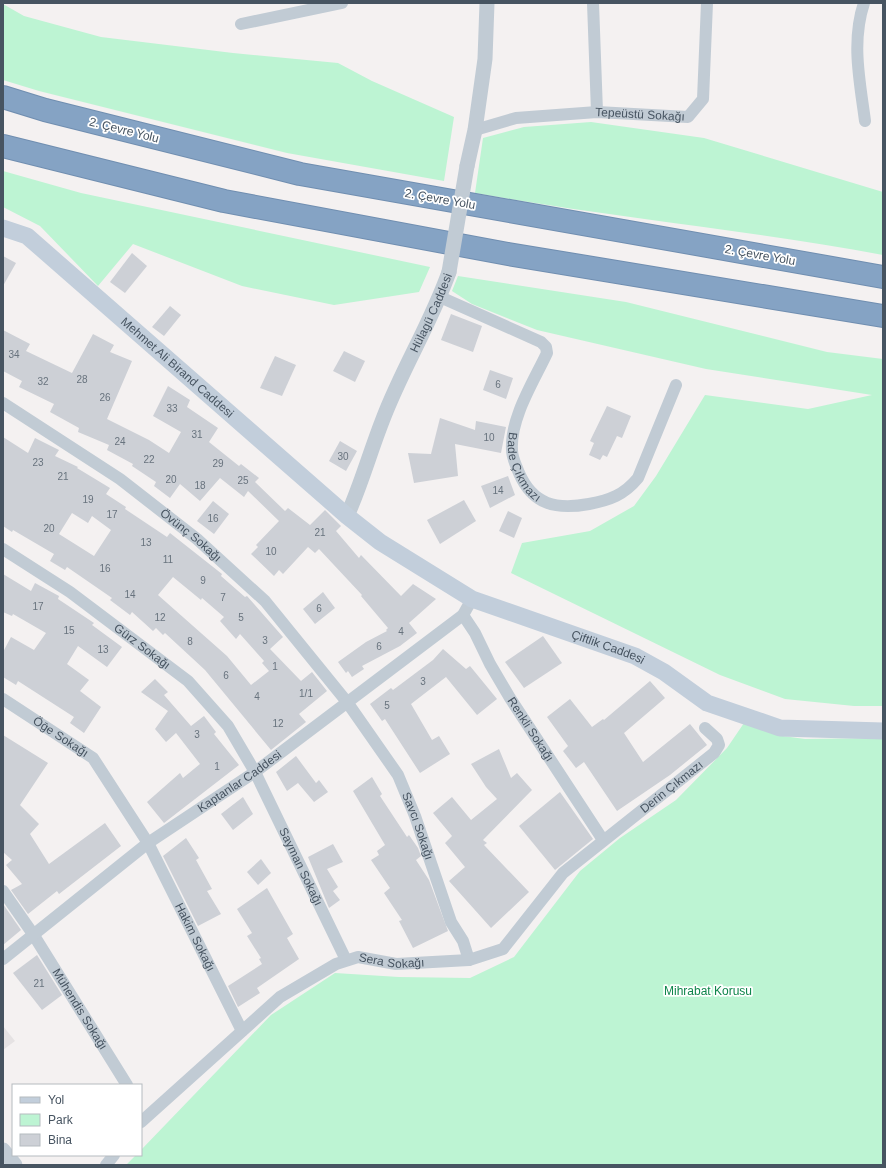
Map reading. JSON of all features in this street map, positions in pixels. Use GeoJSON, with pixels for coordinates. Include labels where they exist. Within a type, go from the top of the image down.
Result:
{"type":"FeatureCollection","features":[{"type":"Feature","properties":{"kind":"highway","name":"2. Çevre Yolu"},"geometry":{"type":"LineString","coordinates":[[3,97],[45,110],[300,174],[883,277]]}},
{"type":"Feature","properties":{"kind":"highway"},"geometry":{"type":"LineString","coordinates":[[3,146],[224,201],[508,254],[883,316]]}},
{"type":"Feature","properties":{"kind":"main road","name":"Mehmet Ali Birand Caddesi"},"geometry":{"type":"LineString","coordinates":[[3,228],[27,236],[347,516]]}},
{"type":"Feature","properties":{"kind":"main road","name":"Çiftlik Caddesi"},"geometry":{"type":"LineString","coordinates":[[347,516],[380,542],[472,599],[635,656],[664,672],[707,703],[780,728],[883,731]]}},
{"type":"Feature","properties":{"kind":"street"},"geometry":{"type":"LineString","coordinates":[[241,24],[342,3]]}},
{"type":"Feature","properties":{"kind":"street","name":"Hülagü Caddesi"},"geometry":{"type":"LineString","coordinates":[[347,516],[360,488],[383,419],[440,297],[449,272],[467,166],[475,130],[485,59],[487,3]]}},
{"type":"Feature","properties":{"kind":"street"},"geometry":{"type":"LineString","coordinates":[[593,3],[597,112]]}},
{"type":"Feature","properties":{"kind":"street","name":"Tepeüstü Sokağı"},"geometry":{"type":"LineString","coordinates":[[475,130],[516,118],[597,112],[688,117],[702,99],[707,3]]}},
{"type":"Feature","properties":{"kind":"street"},"geometry":{"type":"LineString","coordinates":[[864,3],[860,13],[856,55],[866,121]]}},
{"type":"Feature","properties":{"kind":"street","name":"Bade Çıkmazı"},"geometry":{"type":"LineString","coordinates":[[440,297],[541,342],[546,347],[547,353],[520,408],[512,449],[513,457],[527,488],[544,502],[557,507],[570,508],[599,502],[618,496],[632,486],[638,478],[676,385]]}},
{"type":"Feature","properties":{"kind":"street","name":"Övünç Sokağı"},"geometry":{"type":"LineString","coordinates":[[3,403],[120,479],[197,539],[265,601],[347,702]]}},
{"type":"Feature","properties":{"kind":"street","name":"Gürz Sokağı"},"geometry":{"type":"LineString","coordinates":[[3,549],[70,592],[188,681],[228,726],[255,772]]}},
{"type":"Feature","properties":{"kind":"street","name":"Kaptanlar Caddesi"},"geometry":{"type":"LineString","coordinates":[[3,959],[148,843],[255,772],[463,615],[472,599]]}},
{"type":"Feature","properties":{"kind":"street","name":"Renkli Sokağı"},"geometry":{"type":"LineString","coordinates":[[463,615],[475,633],[490,664],[510,698],[603,840]]}},
{"type":"Feature","properties":{"kind":"street","name":"Öḡe Sokağı"},"geometry":{"type":"LineString","coordinates":[[3,699],[93,758],[148,843]]}},
{"type":"Feature","properties":{"kind":"street","name":"Savcı Sokağı"},"geometry":{"type":"LineString","coordinates":[[347,702],[398,775],[415,816],[451,922],[463,941],[469,960]]}},
{"type":"Feature","properties":{"kind":"street","name":"Derin Çıkmazı"},"geometry":{"type":"LineString","coordinates":[[603,840],[714,753],[719,745],[717,739],[705,728]]}},
{"type":"Feature","properties":{"kind":"street","name":"Sayman Sokağı"},"geometry":{"type":"LineString","coordinates":[[255,772],[346,960]]}},
{"type":"Feature","properties":{"kind":"street","name":"Sera Sokağı"},"geometry":{"type":"LineString","coordinates":[[143,1115],[280,997],[336,964],[358,957],[396,964],[469,960],[503,949],[563,874],[603,840]]}},
{"type":"Feature","properties":{"kind":"street","name":"Hakim Sokağı"},"geometry":{"type":"LineString","coordinates":[[148,843],[242,1031]]}},
{"type":"Feature","properties":{"kind":"street","name":"Mühendis Sokağı"},"geometry":{"type":"LineString","coordinates":[[3,891],[33,934],[126,1084]]}},
{"type":"Feature","properties":{"kind":"street"},"geometry":{"type":"LineString","coordinates":[[3,1150],[15,1165]]}},
{"type":"Feature","properties":{"kind":"street"},"geometry":{"type":"LineString","coordinates":[[106,1165],[113,1156]]}},
{"type":"Feature","properties":{"kind":"shaded area"},"geometry":{"type":"Polygon","coordinates":[[[3,1026],[15,1041],[3,1050],[3,1026]]]}},
{"type":"Feature","properties":{"kind":"green space"},"geometry":{"type":"Polygon","coordinates":[[[3,4],[24,16],[101,37],[233,53],[338,63],[372,81],[454,117],[444,181],[287,153],[39,91],[3,80],[3,4]]]}},
{"type":"Feature","properties":{"kind":"green space"},"geometry":{"type":"Polygon","coordinates":[[[591,122],[704,138],[883,192],[883,255],[781,238],[526,202],[475,193],[483,138],[524,127],[591,122]]]}},
{"type":"Feature","properties":{"kind":"green space"},"geometry":{"type":"Polygon","coordinates":[[[3,171],[81,193],[430,267],[419,292],[334,305],[242,286],[133,244],[98,286],[40,226],[3,207],[3,171]]]}},
{"type":"Feature","properties":{"kind":"green space"},"geometry":{"type":"Polygon","coordinates":[[[458,276],[626,302],[827,352],[883,359],[883,706],[854,706],[785,699],[720,675],[511,573],[522,543],[590,531],[634,506],[656,476],[705,395],[808,409],[872,395],[706,369],[537,330],[472,304],[452,291],[458,276]]]}},
{"type":"Feature","properties":{"kind":"green space","name":"Mihrabat Korusu"},"geometry":{"type":"Polygon","coordinates":[[[744,723],[783,736],[805,739],[883,738],[883,1165],[126,1165],[135,1156],[142,1156],[142,1149],[271,1015],[335,973],[399,977],[470,978],[514,957],[580,871],[620,838],[676,800],[727,748],[744,723]]]}},
{"type":"Feature","properties":{"kind":"building"},"geometry":{"type":"Polygon","coordinates":[[[132,253],[147,266],[125,293],[110,282],[132,253]]]}},
{"type":"Feature","properties":{"kind":"building"},"geometry":{"type":"Polygon","coordinates":[[[3,256],[16,263],[3,286],[3,256]]]}},
{"type":"Feature","properties":{"kind":"building"},"geometry":{"type":"Polygon","coordinates":[[[170,306],[181,315],[164,336],[152,327],[170,306]]]}},
{"type":"Feature","properties":{"kind":"building"},"geometry":{"type":"Polygon","coordinates":[[[451,314],[482,326],[473,352],[441,340],[451,314]]]}},
{"type":"Feature","properties":{"kind":"building"},"geometry":{"type":"Polygon","coordinates":[[[3,330],[30,344],[26,351],[72,373],[93,334],[114,345],[110,352],[132,361],[107,419],[149,440],[169,453],[181,432],[153,416],[168,386],[190,400],[187,407],[218,428],[209,442],[239,466],[241,464],[259,478],[255,482],[285,511],[288,508],[310,525],[325,510],[341,526],[336,531],[359,558],[361,555],[401,596],[413,584],[436,599],[409,623],[417,633],[400,646],[362,666],[364,669],[352,677],[348,671],[346,673],[338,662],[366,642],[387,631],[386,630],[388,628],[361,596],[362,595],[319,549],[315,553],[308,547],[283,574],[279,570],[274,576],[251,554],[258,547],[256,545],[279,521],[248,491],[244,497],[220,478],[200,501],[180,484],[170,498],[154,486],[156,482],[132,466],[133,464],[107,450],[109,445],[78,432],[79,428],[50,412],[54,404],[19,387],[22,381],[3,371],[3,330]]]}},
{"type":"Feature","properties":{"kind":"building"},"geometry":{"type":"Polygon","coordinates":[[[344,351],[365,361],[355,382],[333,371],[344,351]]]}},
{"type":"Feature","properties":{"kind":"building"},"geometry":{"type":"Polygon","coordinates":[[[275,356],[296,365],[282,396],[260,388],[275,356]]]}},
{"type":"Feature","properties":{"kind":"building"},"geometry":{"type":"Polygon","coordinates":[[[490,370],[513,378],[506,399],[483,390],[490,370]]]}},
{"type":"Feature","properties":{"kind":"building"},"geometry":{"type":"Polygon","coordinates":[[[607,406],[631,416],[622,438],[617,436],[607,457],[603,455],[600,460],[589,455],[594,443],[590,441],[607,406]]]}},
{"type":"Feature","properties":{"kind":"building"},"geometry":{"type":"Polygon","coordinates":[[[440,418],[475,430],[476,421],[506,427],[501,453],[455,444],[458,476],[414,483],[408,453],[431,454],[440,418]]]}},
{"type":"Feature","properties":{"kind":"building"},"geometry":{"type":"Polygon","coordinates":[[[3,437],[28,453],[35,438],[59,450],[55,456],[78,467],[77,468],[110,488],[106,494],[126,507],[125,509],[167,537],[170,533],[222,574],[221,576],[245,597],[247,596],[283,637],[270,649],[301,681],[312,672],[327,691],[299,714],[306,722],[271,750],[205,670],[165,633],[163,635],[156,628],[153,631],[132,612],[130,615],[110,600],[112,598],[67,567],[65,570],[50,561],[54,554],[13,530],[12,532],[3,526],[3,437]],[[72,513],[59,534],[94,556],[111,530],[92,516],[88,523],[72,513]],[[173,577],[158,595],[227,656],[251,685],[269,671],[262,663],[264,661],[240,634],[236,639],[220,621],[224,617],[202,598],[201,600],[173,577]]]}},
{"type":"Feature","properties":{"kind":"building"},"geometry":{"type":"Polygon","coordinates":[[[340,441],[357,451],[346,471],[329,461],[340,441]]]}},
{"type":"Feature","properties":{"kind":"building"},"geometry":{"type":"Polygon","coordinates":[[[508,476],[515,495],[490,508],[481,486],[508,476]]]}},
{"type":"Feature","properties":{"kind":"building"},"geometry":{"type":"Polygon","coordinates":[[[464,500],[476,521],[440,544],[427,520],[464,500]]]}},
{"type":"Feature","properties":{"kind":"building"},"geometry":{"type":"Polygon","coordinates":[[[213,501],[229,514],[214,534],[197,521],[213,501]]]}},
{"type":"Feature","properties":{"kind":"building"},"geometry":{"type":"Polygon","coordinates":[[[508,511],[522,518],[514,538],[499,531],[508,511]]]}},
{"type":"Feature","properties":{"kind":"building"},"geometry":{"type":"Polygon","coordinates":[[[3,574],[31,591],[35,583],[59,596],[58,599],[94,623],[92,625],[122,647],[107,667],[78,646],[67,664],[89,680],[80,691],[101,707],[84,733],[70,723],[74,717],[18,681],[16,685],[3,677],[3,652],[11,637],[34,650],[46,633],[13,614],[12,616],[3,612],[3,574]]]}},
{"type":"Feature","properties":{"kind":"building"},"geometry":{"type":"Polygon","coordinates":[[[323,592],[335,608],[315,624],[303,609],[323,592]]]}},
{"type":"Feature","properties":{"kind":"building"},"geometry":{"type":"Polygon","coordinates":[[[543,636],[562,663],[524,688],[505,662],[543,636]]]}},
{"type":"Feature","properties":{"kind":"building"},"geometry":{"type":"Polygon","coordinates":[[[443,649],[466,669],[470,666],[497,699],[477,715],[446,677],[411,704],[432,740],[439,736],[450,754],[420,773],[385,719],[382,721],[370,704],[391,688],[393,690],[433,660],[443,649]]]}},
{"type":"Feature","properties":{"kind":"building"},"geometry":{"type":"Polygon","coordinates":[[[155,679],[168,692],[164,695],[191,726],[204,716],[216,732],[214,734],[239,765],[164,823],[147,802],[180,773],[183,778],[200,764],[176,733],[166,742],[155,729],[168,711],[141,692],[155,679]]]}},
{"type":"Feature","properties":{"kind":"building"},"geometry":{"type":"Polygon","coordinates":[[[650,681],[665,698],[624,733],[643,762],[690,724],[707,745],[670,775],[617,811],[584,762],[576,768],[563,751],[568,746],[547,717],[570,699],[592,727],[603,719],[604,720],[650,681]]]}},
{"type":"Feature","properties":{"kind":"building"},"geometry":{"type":"Polygon","coordinates":[[[3,735],[48,763],[20,805],[39,824],[30,834],[49,864],[105,823],[121,846],[59,894],[57,891],[28,914],[11,890],[22,884],[6,865],[12,860],[3,852],[3,735]]]}},
{"type":"Feature","properties":{"kind":"building"},"geometry":{"type":"Polygon","coordinates":[[[499,749],[511,778],[517,773],[532,790],[483,840],[487,843],[484,845],[529,892],[491,928],[449,881],[465,867],[445,843],[452,836],[433,813],[452,797],[471,820],[497,799],[486,787],[471,764],[499,749]]]}},
{"type":"Feature","properties":{"kind":"building"},"geometry":{"type":"Polygon","coordinates":[[[296,756],[316,783],[319,780],[328,792],[314,802],[298,783],[287,791],[276,772],[296,756]]]}},
{"type":"Feature","properties":{"kind":"building"},"geometry":{"type":"Polygon","coordinates":[[[372,777],[382,794],[380,796],[407,837],[409,835],[418,848],[421,856],[416,860],[429,880],[448,931],[413,948],[399,921],[402,920],[384,893],[390,888],[371,860],[379,855],[377,851],[385,845],[353,791],[372,777]]]}},
{"type":"Feature","properties":{"kind":"building"},"geometry":{"type":"Polygon","coordinates":[[[560,792],[593,839],[555,870],[519,826],[560,792]]]}},
{"type":"Feature","properties":{"kind":"building"},"geometry":{"type":"Polygon","coordinates":[[[243,797],[253,814],[233,830],[221,814],[243,797]]]}},
{"type":"Feature","properties":{"kind":"building"},"geometry":{"type":"Polygon","coordinates":[[[186,838],[199,858],[196,860],[212,889],[207,891],[221,914],[198,926],[163,856],[186,838]]]}},
{"type":"Feature","properties":{"kind":"building"},"geometry":{"type":"Polygon","coordinates":[[[333,844],[343,862],[327,869],[338,887],[333,891],[340,900],[329,908],[308,857],[333,844]]]}},
{"type":"Feature","properties":{"kind":"building"},"geometry":{"type":"Polygon","coordinates":[[[261,859],[271,873],[258,885],[247,872],[261,859]]]}},
{"type":"Feature","properties":{"kind":"building"},"geometry":{"type":"Polygon","coordinates":[[[267,888],[293,934],[287,938],[299,959],[257,988],[260,993],[238,1007],[228,986],[262,964],[259,959],[261,958],[247,936],[252,933],[237,909],[267,888]]]}},
{"type":"Feature","properties":{"kind":"building"},"geometry":{"type":"Polygon","coordinates":[[[3,904],[21,930],[3,945],[3,904]]]}},
{"type":"Feature","properties":{"kind":"building"},"geometry":{"type":"Polygon","coordinates":[[[37,955],[62,995],[42,1010],[13,973],[37,955]]]}}]}
